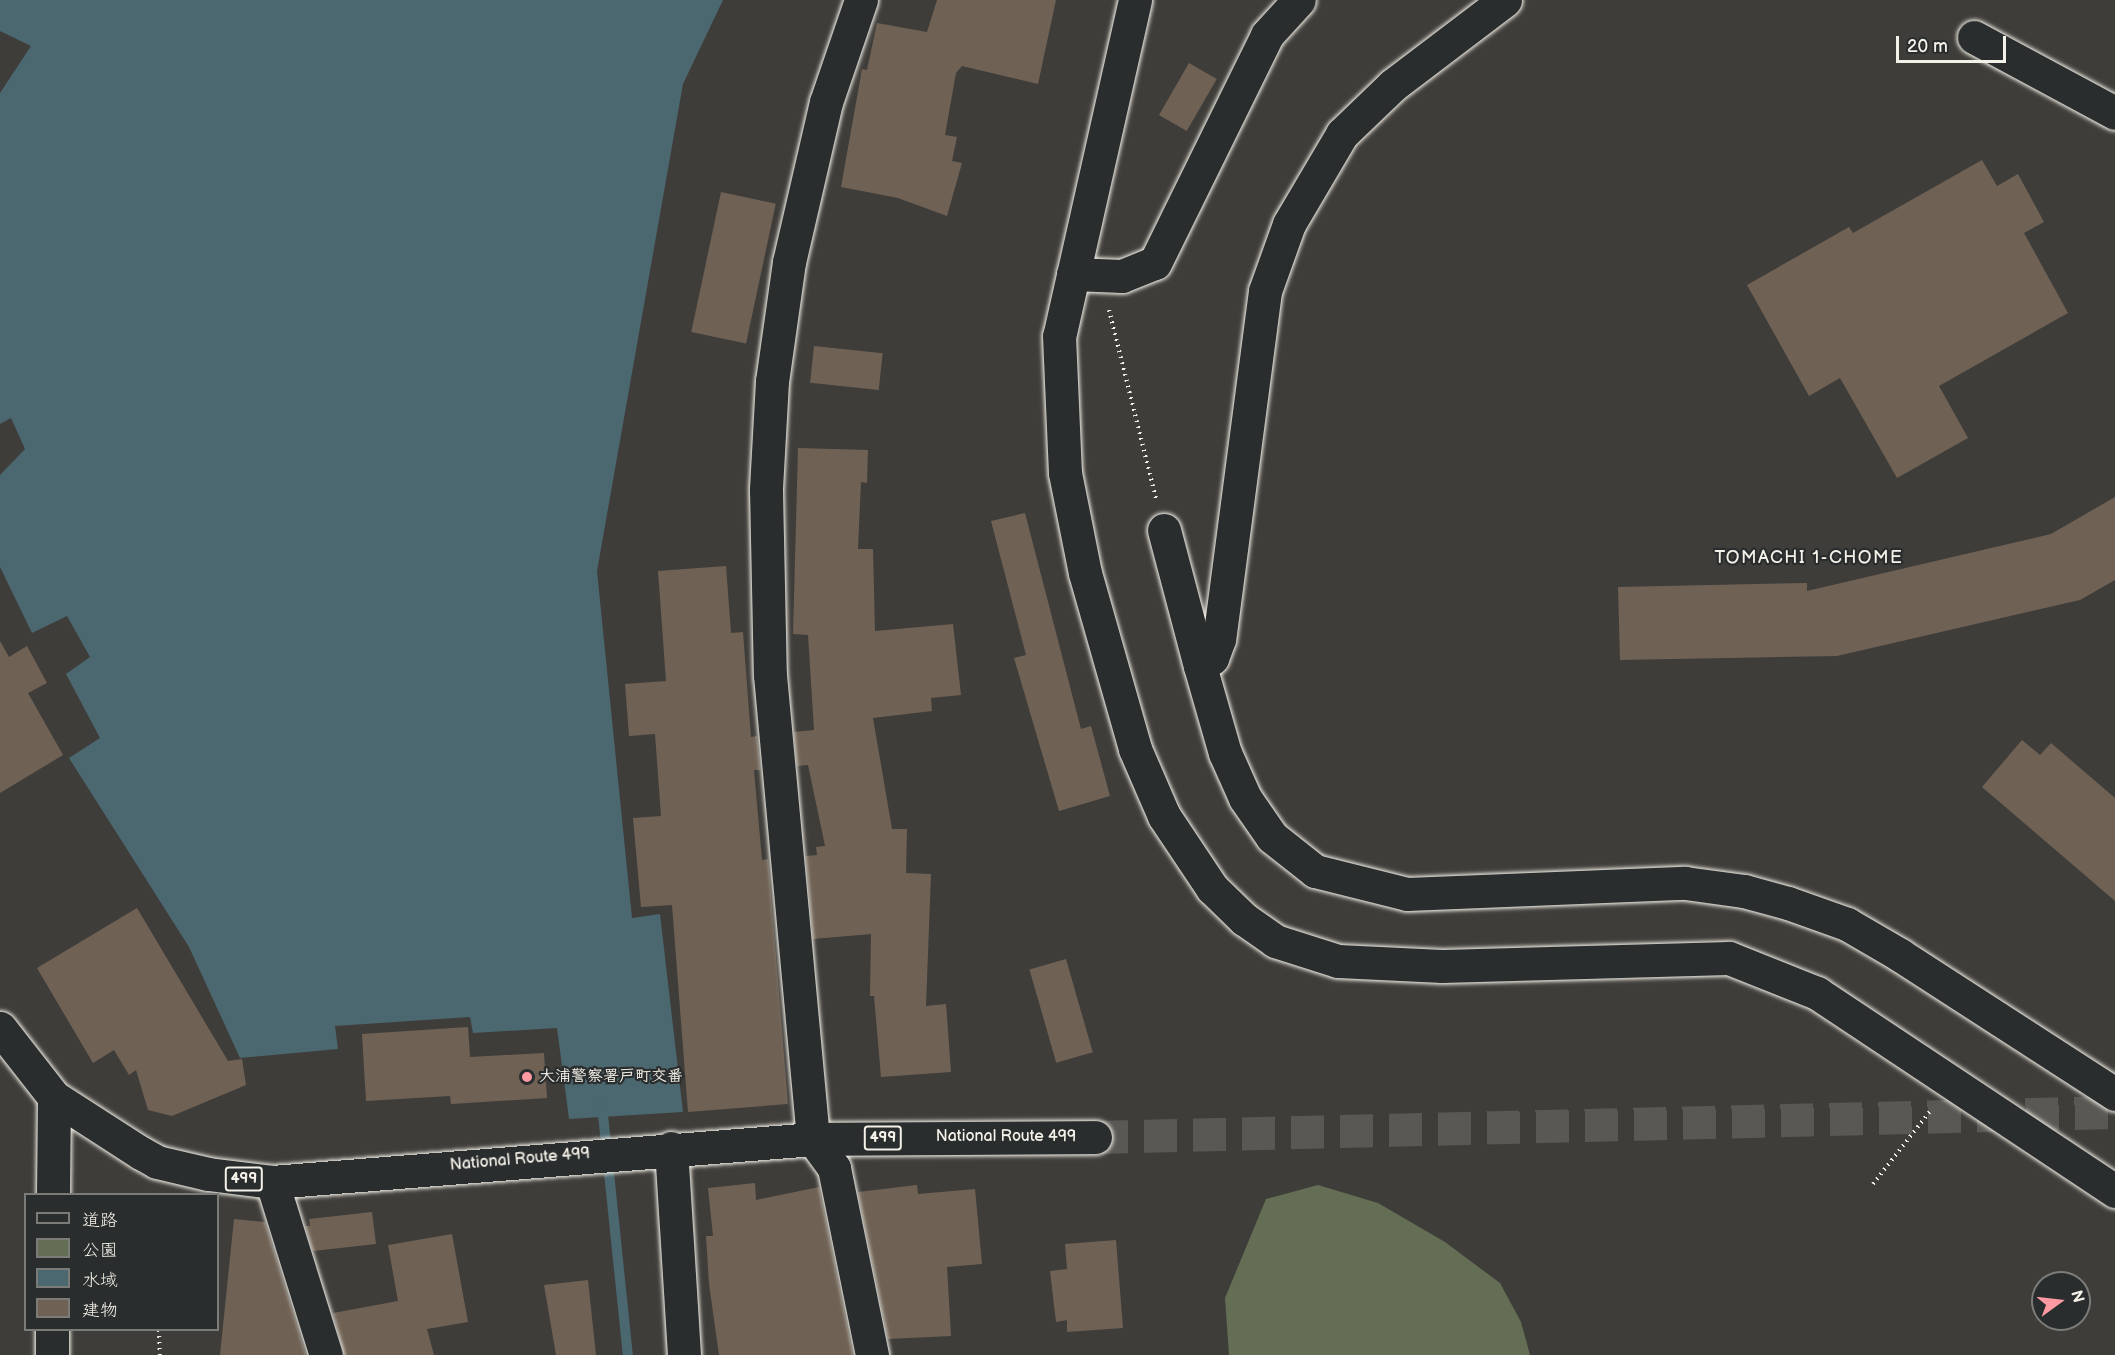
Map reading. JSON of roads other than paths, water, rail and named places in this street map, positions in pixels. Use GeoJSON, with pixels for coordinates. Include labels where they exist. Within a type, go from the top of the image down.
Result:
{"type":"FeatureCollection","features":[{"type":"Feature","properties":{"kind":"main road"},"geometry":{"type":"LineString","coordinates":[[861,0],[826,102],[789,262],[772,381],[766,490],[770,675],[813,1139],[834,1168],[872,1355]]}},
{"type":"Feature","properties":{"kind":"main road"},"geometry":{"type":"LineString","coordinates":[[1135,0],[1086,275],[1059,336],[1065,473],[1085,573],[1135,749],[1164,816],[1212,888],[1244,919],[1275,941],[1338,961],[1442,966],[1729,958],[1817,993],[2115,1191]]}},
{"type":"Feature","properties":{"kind":"main road"},"geometry":{"type":"LineString","coordinates":[[1086,275],[1122,276],[1155,263],[1267,34],[1299,0]]}},
{"type":"Feature","properties":{"kind":"main road"},"geometry":{"type":"LineString","coordinates":[[1200,666],[1212,658],[1219,639],[1265,291],[1289,224],[1342,134],[1393,85],[1505,0]]}},
{"type":"Feature","properties":{"kind":"main road"},"geometry":{"type":"LineString","coordinates":[[1974,37],[2115,113]]}},
{"type":"Feature","properties":{"kind":"main road"},"geometry":{"type":"LineString","coordinates":[[1164,530],[1225,753],[1245,798],[1272,837],[1315,871],[1407,894],[1685,884],[1744,891],[1847,924],[2115,1094]]}},
{"type":"Feature","properties":{"kind":"main road","name":"National Route 499"},"geometry":{"type":"LineString","coordinates":[[0,1028],[54,1097],[157,1162],[272,1182],[671,1148],[813,1139],[1095,1137]]}},
{"type":"Feature","properties":{"kind":"main road"},"geometry":{"type":"LineString","coordinates":[[53,1193],[54,1097]]}},
{"type":"Feature","properties":{"kind":"main road"},"geometry":{"type":"LineString","coordinates":[[671,1148],[684,1355]]}},
{"type":"Feature","properties":{"kind":"main road"},"geometry":{"type":"LineString","coordinates":[[272,1182],[326,1355]]}},
{"type":"Feature","properties":{"kind":"main road"},"geometry":{"type":"LineString","coordinates":[[51,1355],[52,1331]]}},
{"type":"Feature","properties":{"kind":"water"},"geometry":{"type":"Polygon","coordinates":[[[0,0],[723,0],[683,84],[597,571],[632,918],[660,914],[683,1112],[569,1119],[557,1028],[473,1033],[470,1017],[335,1026],[338,1049],[240,1058],[189,947],[69,758],[100,738],[66,674],[90,657],[67,616],[32,633],[0,567],[0,475],[25,449],[11,418],[0,424],[0,93],[31,46],[0,31],[0,0]]]}},
{"type":"Feature","properties":{"kind":"waterway"},"geometry":{"type":"LineString","coordinates":[[602,1105],[628,1355]]}},
{"type":"Feature","properties":{"kind":"tunnel"},"geometry":{"type":"LineString","coordinates":[[1095,1137],[2115,1112]]}},
{"type":"Feature","properties":{"kind":"place","name":"大浦警察署戸町交番"},"geometry":{"type":"Point","coordinates":[527,1077]}},
{"type":"Feature","properties":{"kind":"district","name":"TOMACHI 1-CHOME"},"geometry":{"type":"Point","coordinates":[1809,558]}}]}
